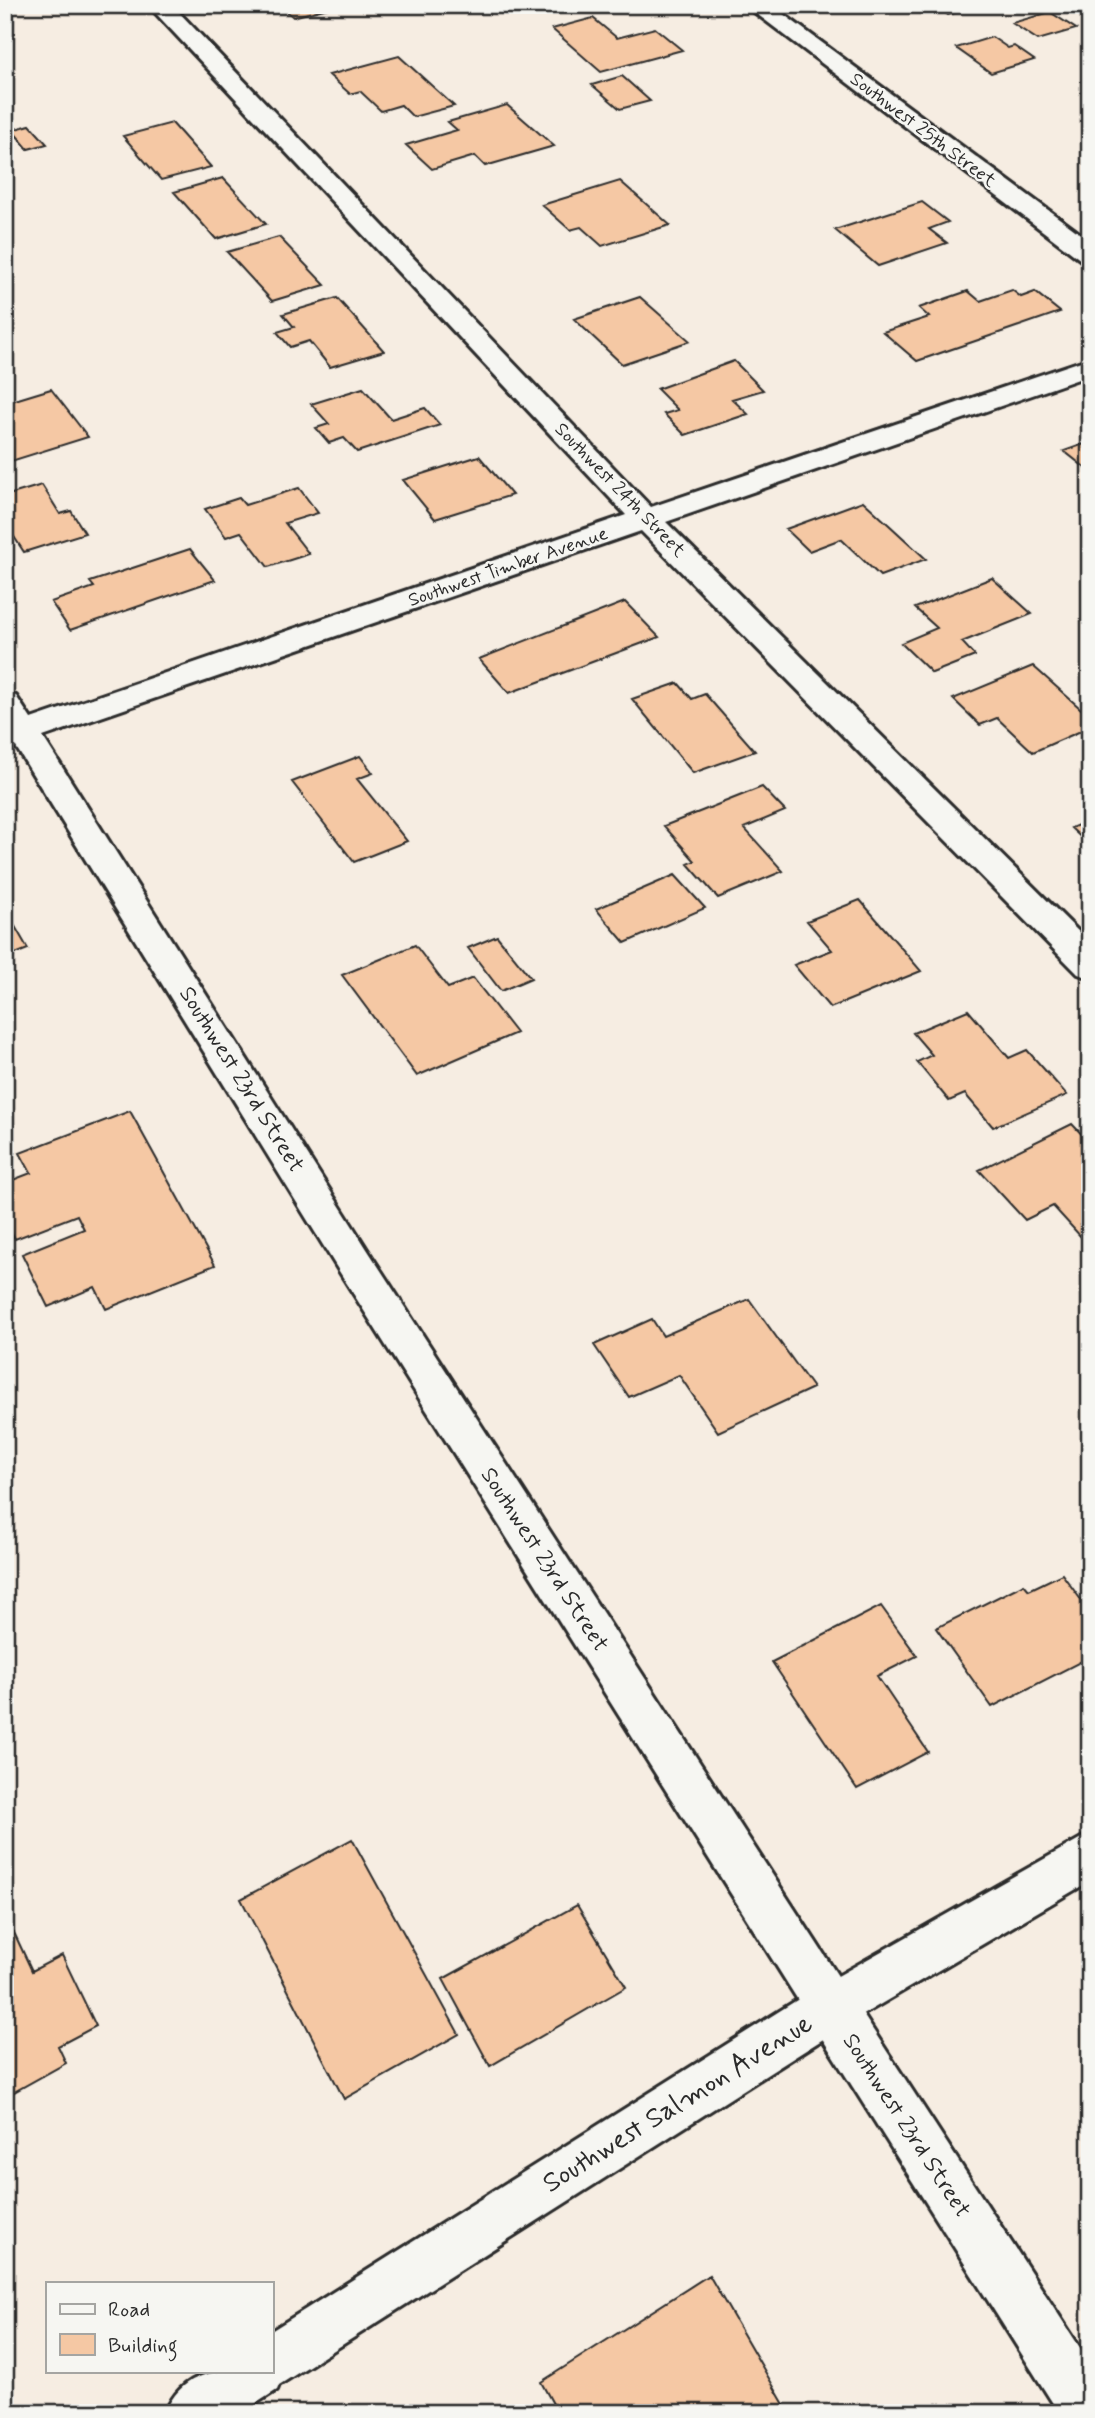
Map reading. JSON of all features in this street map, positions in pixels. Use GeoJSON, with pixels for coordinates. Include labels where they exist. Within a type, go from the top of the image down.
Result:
{"type":"FeatureCollection","features":[{"type":"Feature","properties":{"kind":"street","name":"Southwest 24th Street"},"geometry":{"type":"LineString","coordinates":[[159,5],[647,520],[1090,965]]}},
{"type":"Feature","properties":{"kind":"street","name":"Southwest 25th Street"},"geometry":{"type":"LineString","coordinates":[[757,5],[1090,254]]}},
{"type":"Feature","properties":{"kind":"street","name":"Southwest Timber Avenue"},"geometry":{"type":"LineString","coordinates":[[12,725],[647,520],[1090,366]]}},
{"type":"Feature","properties":{"kind":"street","name":"Southwest 23rd Street"},"geometry":{"type":"LineString","coordinates":[[12,725],[1090,2412]]}},
{"type":"Feature","properties":{"kind":"street","name":"Southwest Salmon Avenue"},"geometry":{"type":"LineString","coordinates":[[273,2361],[830,2007],[1090,1855]]}},
{"type":"Feature","properties":{"kind":"street"},"geometry":{"type":"LineString","coordinates":[[192,2413],[256,2372]]}},
{"type":"Feature","properties":{"kind":"building"},"geometry":{"type":"Polygon","coordinates":[[[280,5],[331,5],[332,7],[293,17],[280,5]]]}},
{"type":"Feature","properties":{"kind":"building"},"geometry":{"type":"Polygon","coordinates":[[[858,5],[892,5],[866,12],[858,5]]]}},
{"type":"Feature","properties":{"kind":"building"},"geometry":{"type":"Polygon","coordinates":[[[934,5],[983,5],[948,15],[934,5]]]}},
{"type":"Feature","properties":{"kind":"building"},"geometry":{"type":"Polygon","coordinates":[[[1050,12],[1076,29],[1038,40],[1012,23],[1050,12]]]}},
{"type":"Feature","properties":{"kind":"building"},"geometry":{"type":"Polygon","coordinates":[[[593,18],[617,38],[655,28],[682,50],[601,72],[552,29],[593,18]]]}},
{"type":"Feature","properties":{"kind":"building"},"geometry":{"type":"Polygon","coordinates":[[[992,37],[1008,48],[1014,46],[1034,60],[991,73],[956,48],[992,37]]]}},
{"type":"Feature","properties":{"kind":"building"},"geometry":{"type":"Polygon","coordinates":[[[399,56],[454,106],[413,117],[401,105],[381,111],[360,91],[350,94],[329,75],[399,56]]]}},
{"type":"Feature","properties":{"kind":"building"},"geometry":{"type":"Polygon","coordinates":[[[622,76],[650,101],[620,109],[592,85],[622,76]]]}},
{"type":"Feature","properties":{"kind":"building"},"geometry":{"type":"Polygon","coordinates":[[[507,105],[554,146],[485,166],[475,156],[432,169],[406,145],[457,130],[448,122],[507,105]]]}},
{"type":"Feature","properties":{"kind":"building"},"geometry":{"type":"Polygon","coordinates":[[[172,123],[211,167],[161,180],[123,136],[172,123]]]}},
{"type":"Feature","properties":{"kind":"building"},"geometry":{"type":"Polygon","coordinates":[[[30,125],[47,144],[28,149],[12,130],[30,125]]]}},
{"type":"Feature","properties":{"kind":"building"},"geometry":{"type":"Polygon","coordinates":[[[223,178],[266,224],[216,239],[174,192],[223,178]]]}},
{"type":"Feature","properties":{"kind":"building"},"geometry":{"type":"Polygon","coordinates":[[[620,181],[670,225],[602,246],[581,227],[570,230],[542,205],[620,181]]]}},
{"type":"Feature","properties":{"kind":"building"},"geometry":{"type":"Polygon","coordinates":[[[922,202],[948,222],[929,229],[947,243],[878,266],[835,230],[922,202]]]}},
{"type":"Feature","properties":{"kind":"building"},"geometry":{"type":"Polygon","coordinates":[[[279,237],[325,285],[272,301],[227,252],[279,237]]]}},
{"type":"Feature","properties":{"kind":"building"},"geometry":{"type":"Polygon","coordinates":[[[1012,290],[1021,297],[1035,292],[1060,312],[917,361],[883,332],[929,317],[919,308],[968,291],[980,301],[1012,290]]]}},
{"type":"Feature","properties":{"kind":"building"},"geometry":{"type":"Polygon","coordinates":[[[640,297],[690,341],[622,364],[574,319],[640,297]]]}},
{"type":"Feature","properties":{"kind":"building"},"geometry":{"type":"Polygon","coordinates":[[[337,298],[384,351],[330,367],[309,341],[290,347],[277,332],[294,327],[283,314],[337,298]]]}},
{"type":"Feature","properties":{"kind":"building"},"geometry":{"type":"Polygon","coordinates":[[[734,361],[763,390],[732,399],[748,414],[685,435],[664,414],[678,410],[657,389],[734,361]]]}},
{"type":"Feature","properties":{"kind":"building"},"geometry":{"type":"Polygon","coordinates":[[[363,388],[391,419],[425,408],[440,425],[357,452],[344,438],[329,443],[316,428],[329,424],[311,404],[363,388]]]}},
{"type":"Feature","properties":{"kind":"building"},"geometry":{"type":"Polygon","coordinates":[[[51,389],[88,437],[5,463],[5,403],[51,389]]]}},
{"type":"Feature","properties":{"kind":"building"},"geometry":{"type":"Polygon","coordinates":[[[1090,442],[1090,469],[1088,470],[1064,451],[1090,442]]]}},
{"type":"Feature","properties":{"kind":"building"},"geometry":{"type":"Polygon","coordinates":[[[479,456],[512,495],[435,519],[403,480],[479,456]]]}},
{"type":"Feature","properties":{"kind":"building"},"geometry":{"type":"Polygon","coordinates":[[[42,485],[60,514],[71,511],[85,533],[24,552],[5,523],[5,496],[42,485]]]}},
{"type":"Feature","properties":{"kind":"building"},"geometry":{"type":"Polygon","coordinates":[[[299,488],[318,513],[285,523],[309,554],[268,567],[241,532],[226,537],[205,509],[239,498],[245,505],[299,488]]]}},
{"type":"Feature","properties":{"kind":"building"},"geometry":{"type":"Polygon","coordinates":[[[863,501],[926,559],[880,576],[841,539],[809,551],[786,529],[863,501]]]}},
{"type":"Feature","properties":{"kind":"building"},"geometry":{"type":"Polygon","coordinates":[[[190,549],[215,580],[70,630],[51,602],[94,587],[90,582],[190,549]]]}},
{"type":"Feature","properties":{"kind":"building"},"geometry":{"type":"Polygon","coordinates":[[[992,578],[1032,614],[962,642],[975,656],[932,673],[901,643],[937,628],[915,608],[992,578]]]}},
{"type":"Feature","properties":{"kind":"building"},"geometry":{"type":"Polygon","coordinates":[[[625,602],[659,637],[509,693],[479,659],[625,602]]]}},
{"type":"Feature","properties":{"kind":"building"},"geometry":{"type":"Polygon","coordinates":[[[1033,666],[1090,717],[1090,727],[1033,752],[997,718],[980,725],[953,699],[1033,666]]]}},
{"type":"Feature","properties":{"kind":"building"},"geometry":{"type":"Polygon","coordinates":[[[678,683],[692,699],[705,694],[755,751],[693,773],[632,699],[678,683]]]}},
{"type":"Feature","properties":{"kind":"building"},"geometry":{"type":"Polygon","coordinates":[[[360,756],[373,773],[357,779],[407,841],[354,862],[292,782],[360,756]]]}},
{"type":"Feature","properties":{"kind":"building"},"geometry":{"type":"Polygon","coordinates":[[[762,787],[785,811],[744,828],[783,871],[718,898],[688,864],[695,861],[664,826],[762,787]]]}},
{"type":"Feature","properties":{"kind":"building"},"geometry":{"type":"Polygon","coordinates":[[[1090,820],[1090,846],[1071,828],[1090,820]]]}},
{"type":"Feature","properties":{"kind":"building"},"geometry":{"type":"Polygon","coordinates":[[[675,875],[705,908],[625,943],[596,909],[675,875]]]}},
{"type":"Feature","properties":{"kind":"building"},"geometry":{"type":"Polygon","coordinates":[[[860,900],[921,971],[830,1008],[794,965],[832,950],[807,921],[860,900]]]}},
{"type":"Feature","properties":{"kind":"building"},"geometry":{"type":"Polygon","coordinates":[[[5,909],[28,949],[5,958],[5,909]]]}},
{"type":"Feature","properties":{"kind":"building"},"geometry":{"type":"Polygon","coordinates":[[[497,936],[531,978],[501,991],[468,948],[497,936]]]}},
{"type":"Feature","properties":{"kind":"building"},"geometry":{"type":"Polygon","coordinates":[[[415,945],[448,988],[473,978],[516,1033],[417,1076],[342,975],[415,945]]]}},
{"type":"Feature","properties":{"kind":"building"},"geometry":{"type":"Polygon","coordinates":[[[968,1010],[1009,1058],[1027,1050],[1067,1095],[993,1127],[965,1094],[949,1101],[917,1062],[932,1055],[913,1033],[968,1010]]]}},
{"type":"Feature","properties":{"kind":"building"},"geometry":{"type":"Polygon","coordinates":[[[130,1111],[215,1265],[106,1309],[95,1287],[48,1307],[22,1254],[84,1229],[77,1215],[15,1239],[5,1219],[5,1183],[31,1173],[20,1153],[130,1111]]]}},
{"type":"Feature","properties":{"kind":"building"},"geometry":{"type":"Polygon","coordinates":[[[1072,1124],[1090,1143],[1090,1234],[1082,1238],[1053,1206],[1025,1220],[979,1170],[1072,1124]]]}},
{"type":"Feature","properties":{"kind":"building"},"geometry":{"type":"Polygon","coordinates":[[[749,1299],[813,1388],[718,1432],[679,1375],[629,1397],[594,1345],[652,1319],[663,1336],[749,1299]]]}},
{"type":"Feature","properties":{"kind":"building"},"geometry":{"type":"Polygon","coordinates":[[[1062,1574],[1090,1612],[1090,1657],[992,1707],[936,1628],[1024,1584],[1029,1590],[1062,1574]]]}},
{"type":"Feature","properties":{"kind":"building"},"geometry":{"type":"Polygon","coordinates":[[[881,1606],[917,1656],[877,1676],[928,1752],[857,1789],[772,1662],[881,1606]]]}},
{"type":"Feature","properties":{"kind":"building"},"geometry":{"type":"Polygon","coordinates":[[[352,1839],[459,2034],[344,2099],[241,1899],[352,1839]]]}},
{"type":"Feature","properties":{"kind":"building"},"geometry":{"type":"Polygon","coordinates":[[[577,1905],[626,1987],[490,2066],[443,1979],[577,1905]]]}},
{"type":"Feature","properties":{"kind":"building"},"geometry":{"type":"Polygon","coordinates":[[[10,1924],[32,1971],[62,1955],[96,2026],[58,2046],[66,2063],[5,2097],[5,1927],[10,1924]]]}},
{"type":"Feature","properties":{"kind":"building"},"geometry":{"type":"Polygon","coordinates":[[[709,2275],[789,2413],[558,2413],[541,2382],[709,2275]]]}}]}
